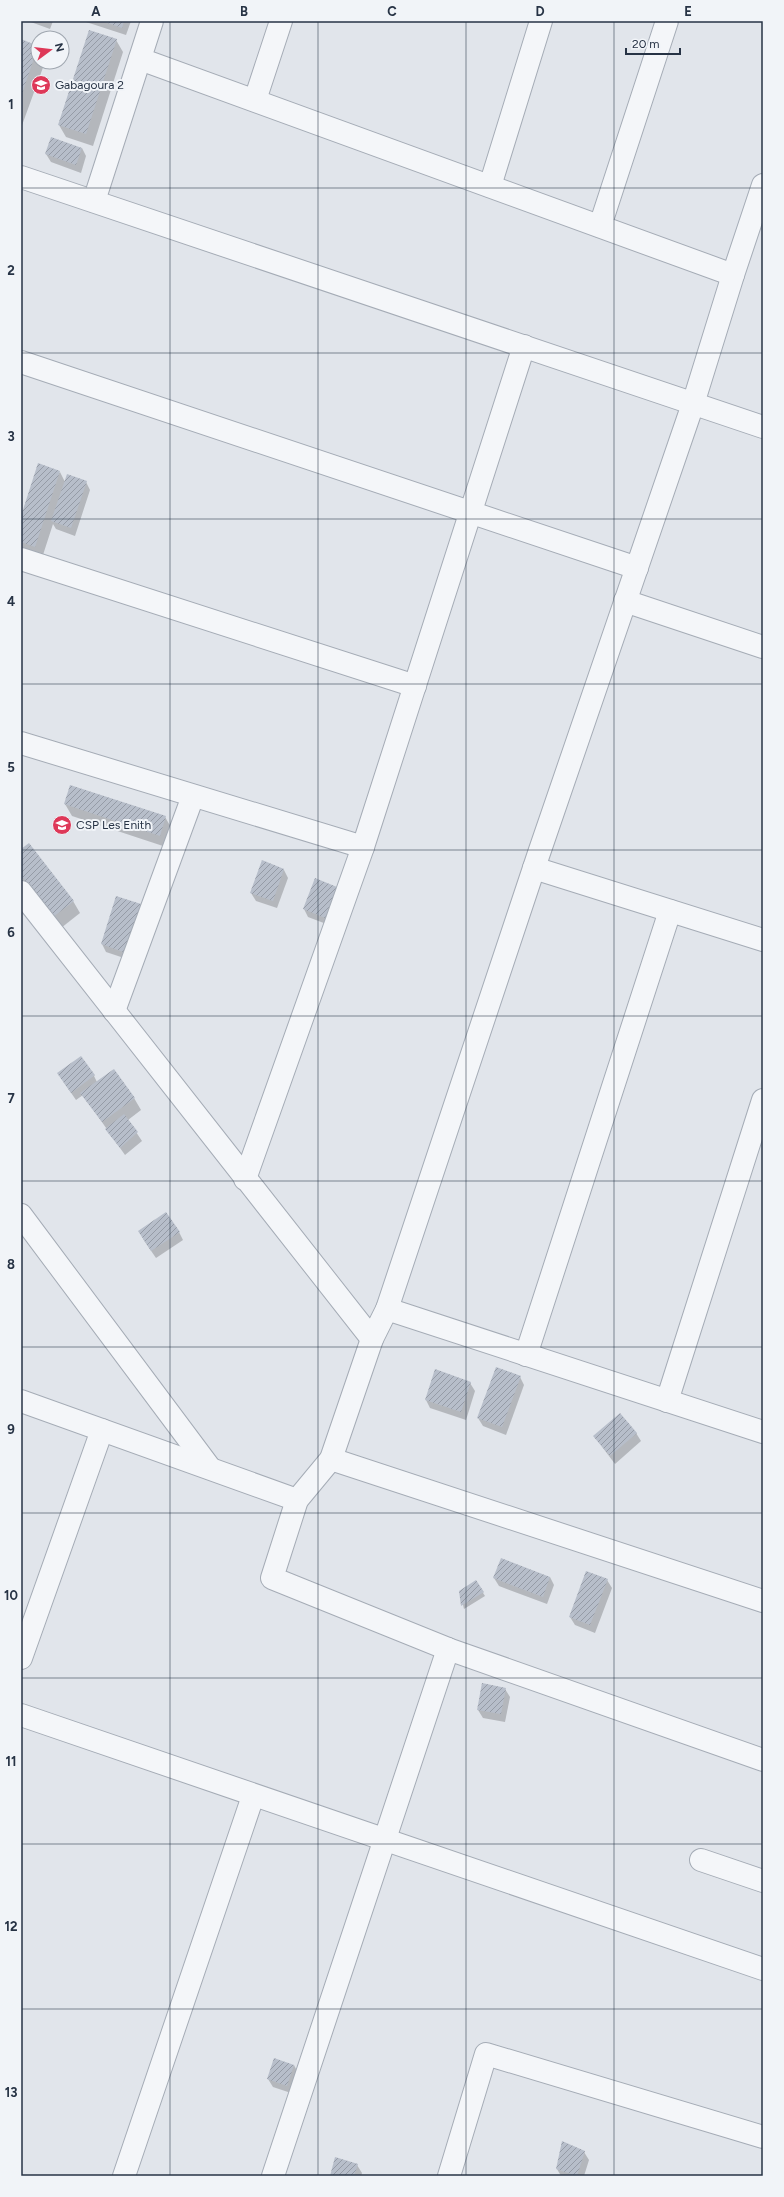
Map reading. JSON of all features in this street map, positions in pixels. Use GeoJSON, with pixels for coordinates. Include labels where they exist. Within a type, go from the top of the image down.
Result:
{"type":"FeatureCollection","features":[{"type":"Feature","properties":{"kind":"street"},"geometry":{"type":"LineString","coordinates":[[94,201],[152,21]]}},
{"type":"Feature","properties":{"kind":"street"},"geometry":{"type":"LineString","coordinates":[[255,100],[281,21]]}},
{"type":"Feature","properties":{"kind":"street"},"geometry":{"type":"LineString","coordinates":[[490,186],[541,21]]}},
{"type":"Feature","properties":{"kind":"street"},"geometry":{"type":"LineString","coordinates":[[600,226],[667,21]]}},
{"type":"Feature","properties":{"kind":"street"},"geometry":{"type":"LineString","coordinates":[[140,58],[732,275]]}},
{"type":"Feature","properties":{"kind":"street"},"geometry":{"type":"LineString","coordinates":[[21,176],[763,427]]}},
{"type":"Feature","properties":{"kind":"street"},"geometry":{"type":"LineString","coordinates":[[763,185],[757,221],[732,275],[693,404],[534,868],[387,1309],[372,1339],[331,1459],[297,1500],[272,1578],[448,1649],[763,1760]]}},
{"type":"Feature","properties":{"kind":"street"},"geometry":{"type":"LineString","coordinates":[[245,1179],[363,847],[524,346]]}},
{"type":"Feature","properties":{"kind":"street"},"geometry":{"type":"LineString","coordinates":[[21,362],[637,568]]}},
{"type":"Feature","properties":{"kind":"street"},"geometry":{"type":"LineString","coordinates":[[21,559],[415,686]]}},
{"type":"Feature","properties":{"kind":"street"},"geometry":{"type":"LineString","coordinates":[[625,601],[763,647]]}},
{"type":"Feature","properties":{"kind":"street"},"geometry":{"type":"LineString","coordinates":[[21,744],[363,847]]}},
{"type":"Feature","properties":{"kind":"street"},"geometry":{"type":"LineString","coordinates":[[114,1011],[193,796]]}},
{"type":"Feature","properties":{"kind":"street"},"geometry":{"type":"LineString","coordinates":[[534,868],[763,940]]}},
{"type":"Feature","properties":{"kind":"street"},"geometry":{"type":"LineString","coordinates":[[21,892],[372,1339]]}},
{"type":"Feature","properties":{"kind":"street"},"geometry":{"type":"LineString","coordinates":[[526,1355],[670,911]]}},
{"type":"Feature","properties":{"kind":"street"},"geometry":{"type":"LineString","coordinates":[[667,1401],[757,1139],[763,1100]]}},
{"type":"Feature","properties":{"kind":"street"},"geometry":{"type":"LineString","coordinates":[[21,1215],[210,1468]]}},
{"type":"Feature","properties":{"kind":"street"},"geometry":{"type":"LineString","coordinates":[[387,1309],[763,1432]]}},
{"type":"Feature","properties":{"kind":"street"},"geometry":{"type":"LineString","coordinates":[[21,1401],[297,1500]]}},
{"type":"Feature","properties":{"kind":"street"},"geometry":{"type":"LineString","coordinates":[[21,1658],[102,1430]]}},
{"type":"Feature","properties":{"kind":"street"},"geometry":{"type":"LineString","coordinates":[[331,1459],[763,1601]]}},
{"type":"Feature","properties":{"kind":"street"},"geometry":{"type":"LineString","coordinates":[[273,2176],[448,1649]]}},
{"type":"Feature","properties":{"kind":"street"},"geometry":{"type":"LineString","coordinates":[[21,1715],[252,1796],[763,1969]]}},
{"type":"Feature","properties":{"kind":"street"},"geometry":{"type":"LineString","coordinates":[[124,2176],[252,1796]]}},
{"type":"Feature","properties":{"kind":"street"},"geometry":{"type":"LineString","coordinates":[[701,1860],[763,1882]]}},
{"type":"Feature","properties":{"kind":"street"},"geometry":{"type":"LineString","coordinates":[[449,2176],[486,2054],[763,2137]]}},
{"type":"Feature","properties":{"kind":"building"},"geometry":{"type":"Polygon","coordinates":[[[102,21],[124,21],[122,28],[102,21]]]}},
{"type":"Feature","properties":{"kind":"building"},"geometry":{"type":"Polygon","coordinates":[[[89,30],[117,39],[86,134],[58,125],[89,30]]]}},
{"type":"Feature","properties":{"kind":"building"},"geometry":{"type":"Polygon","coordinates":[[[21,39],[30,43],[30,70],[21,97],[21,39]]]}},
{"type":"Feature","properties":{"kind":"building"},"geometry":{"type":"Polygon","coordinates":[[[51,137],[82,148],[76,165],[45,154],[51,137]]]}},
{"type":"Feature","properties":{"kind":"building"},"geometry":{"type":"Polygon","coordinates":[[[38,463],[60,471],[35,547],[21,542],[21,516],[38,463]]]}},
{"type":"Feature","properties":{"kind":"building"},"geometry":{"type":"Polygon","coordinates":[[[67,474],[87,481],[71,528],[51,521],[67,474]]]}},
{"type":"Feature","properties":{"kind":"building"},"geometry":{"type":"Polygon","coordinates":[[[70,785],[166,816],[160,836],[64,804],[70,785]]]}},
{"type":"Feature","properties":{"kind":"building"},"geometry":{"type":"Polygon","coordinates":[[[29,843],[74,901],[53,917],[21,875],[21,849],[29,843]]]}},
{"type":"Feature","properties":{"kind":"building"},"geometry":{"type":"Polygon","coordinates":[[[262,860],[284,869],[273,901],[250,893],[262,860]]]}},
{"type":"Feature","properties":{"kind":"building"},"geometry":{"type":"Polygon","coordinates":[[[315,878],[337,887],[325,918],[303,909],[315,878]]]}},
{"type":"Feature","properties":{"kind":"building"},"geometry":{"type":"Polygon","coordinates":[[[116,896],[141,904],[126,953],[101,944],[116,896]]]}},
{"type":"Feature","properties":{"kind":"building"},"geometry":{"type":"Polygon","coordinates":[[[81,1056],[95,1075],[71,1093],[57,1073],[81,1056]]]}},
{"type":"Feature","properties":{"kind":"building"},"geometry":{"type":"Polygon","coordinates":[[[114,1069],[135,1098],[102,1122],[80,1093],[114,1069]]]}},
{"type":"Feature","properties":{"kind":"building"},"geometry":{"type":"Polygon","coordinates":[[[124,1114],[138,1132],[120,1148],[105,1129],[124,1114]]]}},
{"type":"Feature","properties":{"kind":"building"},"geometry":{"type":"Polygon","coordinates":[[[166,1212],[180,1232],[151,1251],[138,1231],[166,1212]]]}},
{"type":"Feature","properties":{"kind":"building"},"geometry":{"type":"Polygon","coordinates":[[[496,1367],[521,1376],[502,1427],[477,1418],[496,1367]]]}},
{"type":"Feature","properties":{"kind":"building"},"geometry":{"type":"Polygon","coordinates":[[[435,1369],[471,1382],[461,1412],[425,1400],[435,1369]]]}},
{"type":"Feature","properties":{"kind":"building"},"geometry":{"type":"Polygon","coordinates":[[[620,1413],[637,1433],[610,1456],[593,1436],[620,1413]]]}},
{"type":"Feature","properties":{"kind":"building"},"geometry":{"type":"Polygon","coordinates":[[[501,1558],[550,1577],[543,1597],[493,1578],[501,1558]]]}},
{"type":"Feature","properties":{"kind":"building"},"geometry":{"type":"Polygon","coordinates":[[[586,1571],[608,1579],[590,1625],[569,1617],[586,1571]]]}},
{"type":"Feature","properties":{"kind":"building"},"geometry":{"type":"Polygon","coordinates":[[[476,1580],[484,1592],[461,1606],[459,1591],[476,1580]]]}},
{"type":"Feature","properties":{"kind":"building"},"geometry":{"type":"Polygon","coordinates":[[[482,1683],[506,1688],[501,1714],[477,1710],[482,1683]]]}},
{"type":"Feature","properties":{"kind":"building"},"geometry":{"type":"Polygon","coordinates":[[[274,2058],[294,2065],[287,2086],[267,2079],[274,2058]]]}},
{"type":"Feature","properties":{"kind":"building"},"geometry":{"type":"Polygon","coordinates":[[[562,2141],[585,2151],[577,2176],[556,2169],[562,2141]]]}},
{"type":"Feature","properties":{"kind":"building"},"geometry":{"type":"Polygon","coordinates":[[[335,2157],[358,2164],[354,2176],[330,2176],[335,2157]]]}},
{"type":"Feature","properties":{"kind":"place","name":"Gabagoura 2"},"geometry":{"type":"Point","coordinates":[41,85]}},
{"type":"Feature","properties":{"kind":"place","name":"CSP Les Enith"},"geometry":{"type":"Point","coordinates":[62,825]}}]}
